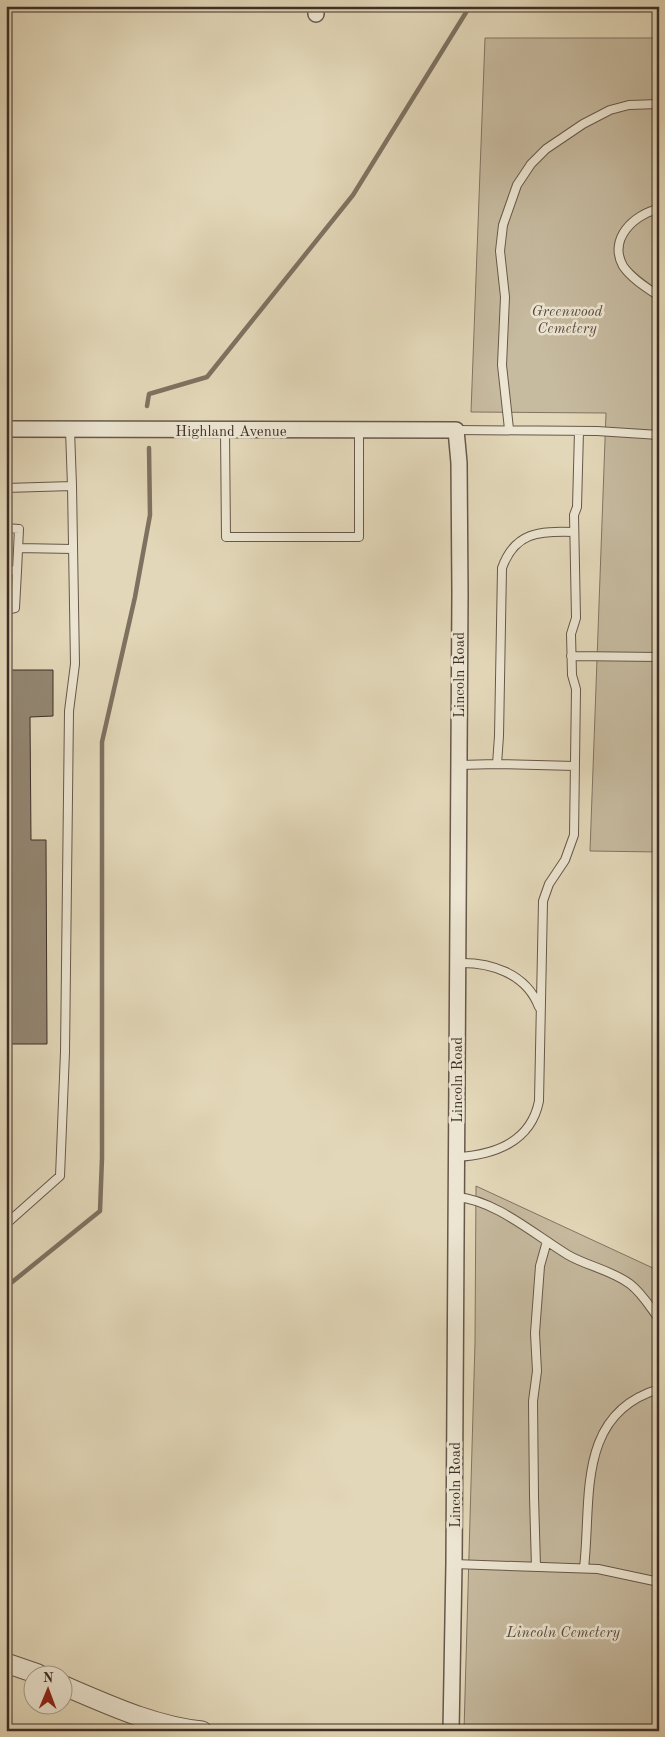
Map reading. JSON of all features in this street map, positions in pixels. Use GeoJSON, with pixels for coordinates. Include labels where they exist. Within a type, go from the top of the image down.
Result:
{"type":"FeatureCollection","features":[{"type":"Feature","properties":{"kind":"street","name":"Highland Avenue"},"geometry":{"type":"LineString","coordinates":[[6,429],[226,431],[456,430]]}},
{"type":"Feature","properties":{"kind":"street","name":"Lincoln Road"},"geometry":{"type":"LineString","coordinates":[[451,1731],[454,1564],[459,765],[459,463],[456,430]]}},
{"type":"Feature","properties":{"kind":"street"},"geometry":{"type":"LineString","coordinates":[[6,1663],[22,1668]]}},
{"type":"Feature","properties":{"kind":"street"},"geometry":{"type":"LineString","coordinates":[[72,1689],[124,1712],[169,1725],[202,1731]]}},
{"type":"Feature","properties":{"kind":"lane"},"geometry":{"type":"LineString","coordinates":[[509,429],[502,364],[505,297],[500,252],[503,225],[517,186],[532,164],[546,149],[583,124],[610,110],[629,105],[659,104]]}},
{"type":"Feature","properties":{"kind":"lane"},"geometry":{"type":"LineString","coordinates":[[659,209],[639,216],[631,223],[624,232],[619,245],[619,256],[623,266],[629,273],[659,296]]}},
{"type":"Feature","properties":{"kind":"lane"},"geometry":{"type":"LineString","coordinates":[[456,430],[509,429],[659,435]]}},
{"type":"Feature","properties":{"kind":"lane"},"geometry":{"type":"LineString","coordinates":[[6,1224],[60,1176],[65,1052],[69,711],[76,664],[70,430]]}},
{"type":"Feature","properties":{"kind":"lane"},"geometry":{"type":"LineString","coordinates":[[226,431],[226,537],[360,537],[359,430]]}},
{"type":"Feature","properties":{"kind":"lane"},"geometry":{"type":"LineString","coordinates":[[457,1157],[476,1156],[503,1148],[524,1133],[534,1118],[540,1087],[543,901],[549,884],[568,852],[574,835],[576,689],[572,674],[571,634],[576,618],[573,532],[574,515],[577,507],[579,431]]}},
{"type":"Feature","properties":{"kind":"lane"},"geometry":{"type":"LineString","coordinates":[[6,488],[72,486]]}},
{"type":"Feature","properties":{"kind":"lane"},"geometry":{"type":"LineString","coordinates":[[6,528],[19,528],[15,608],[6,610]]}},
{"type":"Feature","properties":{"kind":"lane"},"geometry":{"type":"LineString","coordinates":[[497,764],[502,568],[506,556],[522,539],[540,533],[573,532]]}},
{"type":"Feature","properties":{"kind":"lane"},"geometry":{"type":"LineString","coordinates":[[18,548],[73,549]]}},
{"type":"Feature","properties":{"kind":"lane"},"geometry":{"type":"LineString","coordinates":[[6,570],[17,571]]}},
{"type":"Feature","properties":{"kind":"lane"},"geometry":{"type":"LineString","coordinates":[[571,656],[659,657]]}},
{"type":"Feature","properties":{"kind":"lane"},"geometry":{"type":"LineString","coordinates":[[459,765],[575,766]]}},
{"type":"Feature","properties":{"kind":"lane"},"geometry":{"type":"LineString","coordinates":[[458,963],[479,962],[504,971],[530,991],[540,1008]]}},
{"type":"Feature","properties":{"kind":"lane"},"geometry":{"type":"LineString","coordinates":[[457,1198],[474,1200],[487,1206],[569,1256],[621,1278],[632,1286],[659,1319]]}},
{"type":"Feature","properties":{"kind":"lane"},"geometry":{"type":"LineString","coordinates":[[536,1566],[533,1401],[537,1371],[535,1333],[540,1266],[547,1241]]}},
{"type":"Feature","properties":{"kind":"lane"},"geometry":{"type":"LineString","coordinates":[[584,1568],[590,1470],[598,1442],[620,1411],[645,1394],[659,1389]]}},
{"type":"Feature","properties":{"kind":"lane"},"geometry":{"type":"LineString","coordinates":[[454,1564],[584,1568],[624,1573],[659,1582]]}},
{"type":"Feature","properties":{"kind":"green space","name":"Greenwood Cemetery"},"geometry":{"type":"Polygon","coordinates":[[[485,38],[659,38],[659,852],[590,851],[606,413],[471,412],[485,38]]]}},
{"type":"Feature","properties":{"kind":"green space","name":"Lincoln Cemetery"},"geometry":{"type":"Polygon","coordinates":[[[476,1186],[655,1269],[659,1275],[659,1731],[464,1731],[475,1342],[476,1186]]]}},
{"type":"Feature","properties":{"kind":"building"},"geometry":{"type":"Polygon","coordinates":[[[6,655],[9,655],[9,670],[53,670],[53,716],[30,717],[31,840],[46,840],[47,1044],[6,1044],[6,655]]]}},
{"type":"Feature","properties":{"kind":"waterway"},"geometry":{"type":"LineString","coordinates":[[147,406],[149,394],[207,377],[353,195],[470,6]]}},
{"type":"Feature","properties":{"kind":"waterway"},"geometry":{"type":"LineString","coordinates":[[6,1287],[100,1211],[102,1158],[102,742],[135,597],[150,515],[149,448]]}}]}
